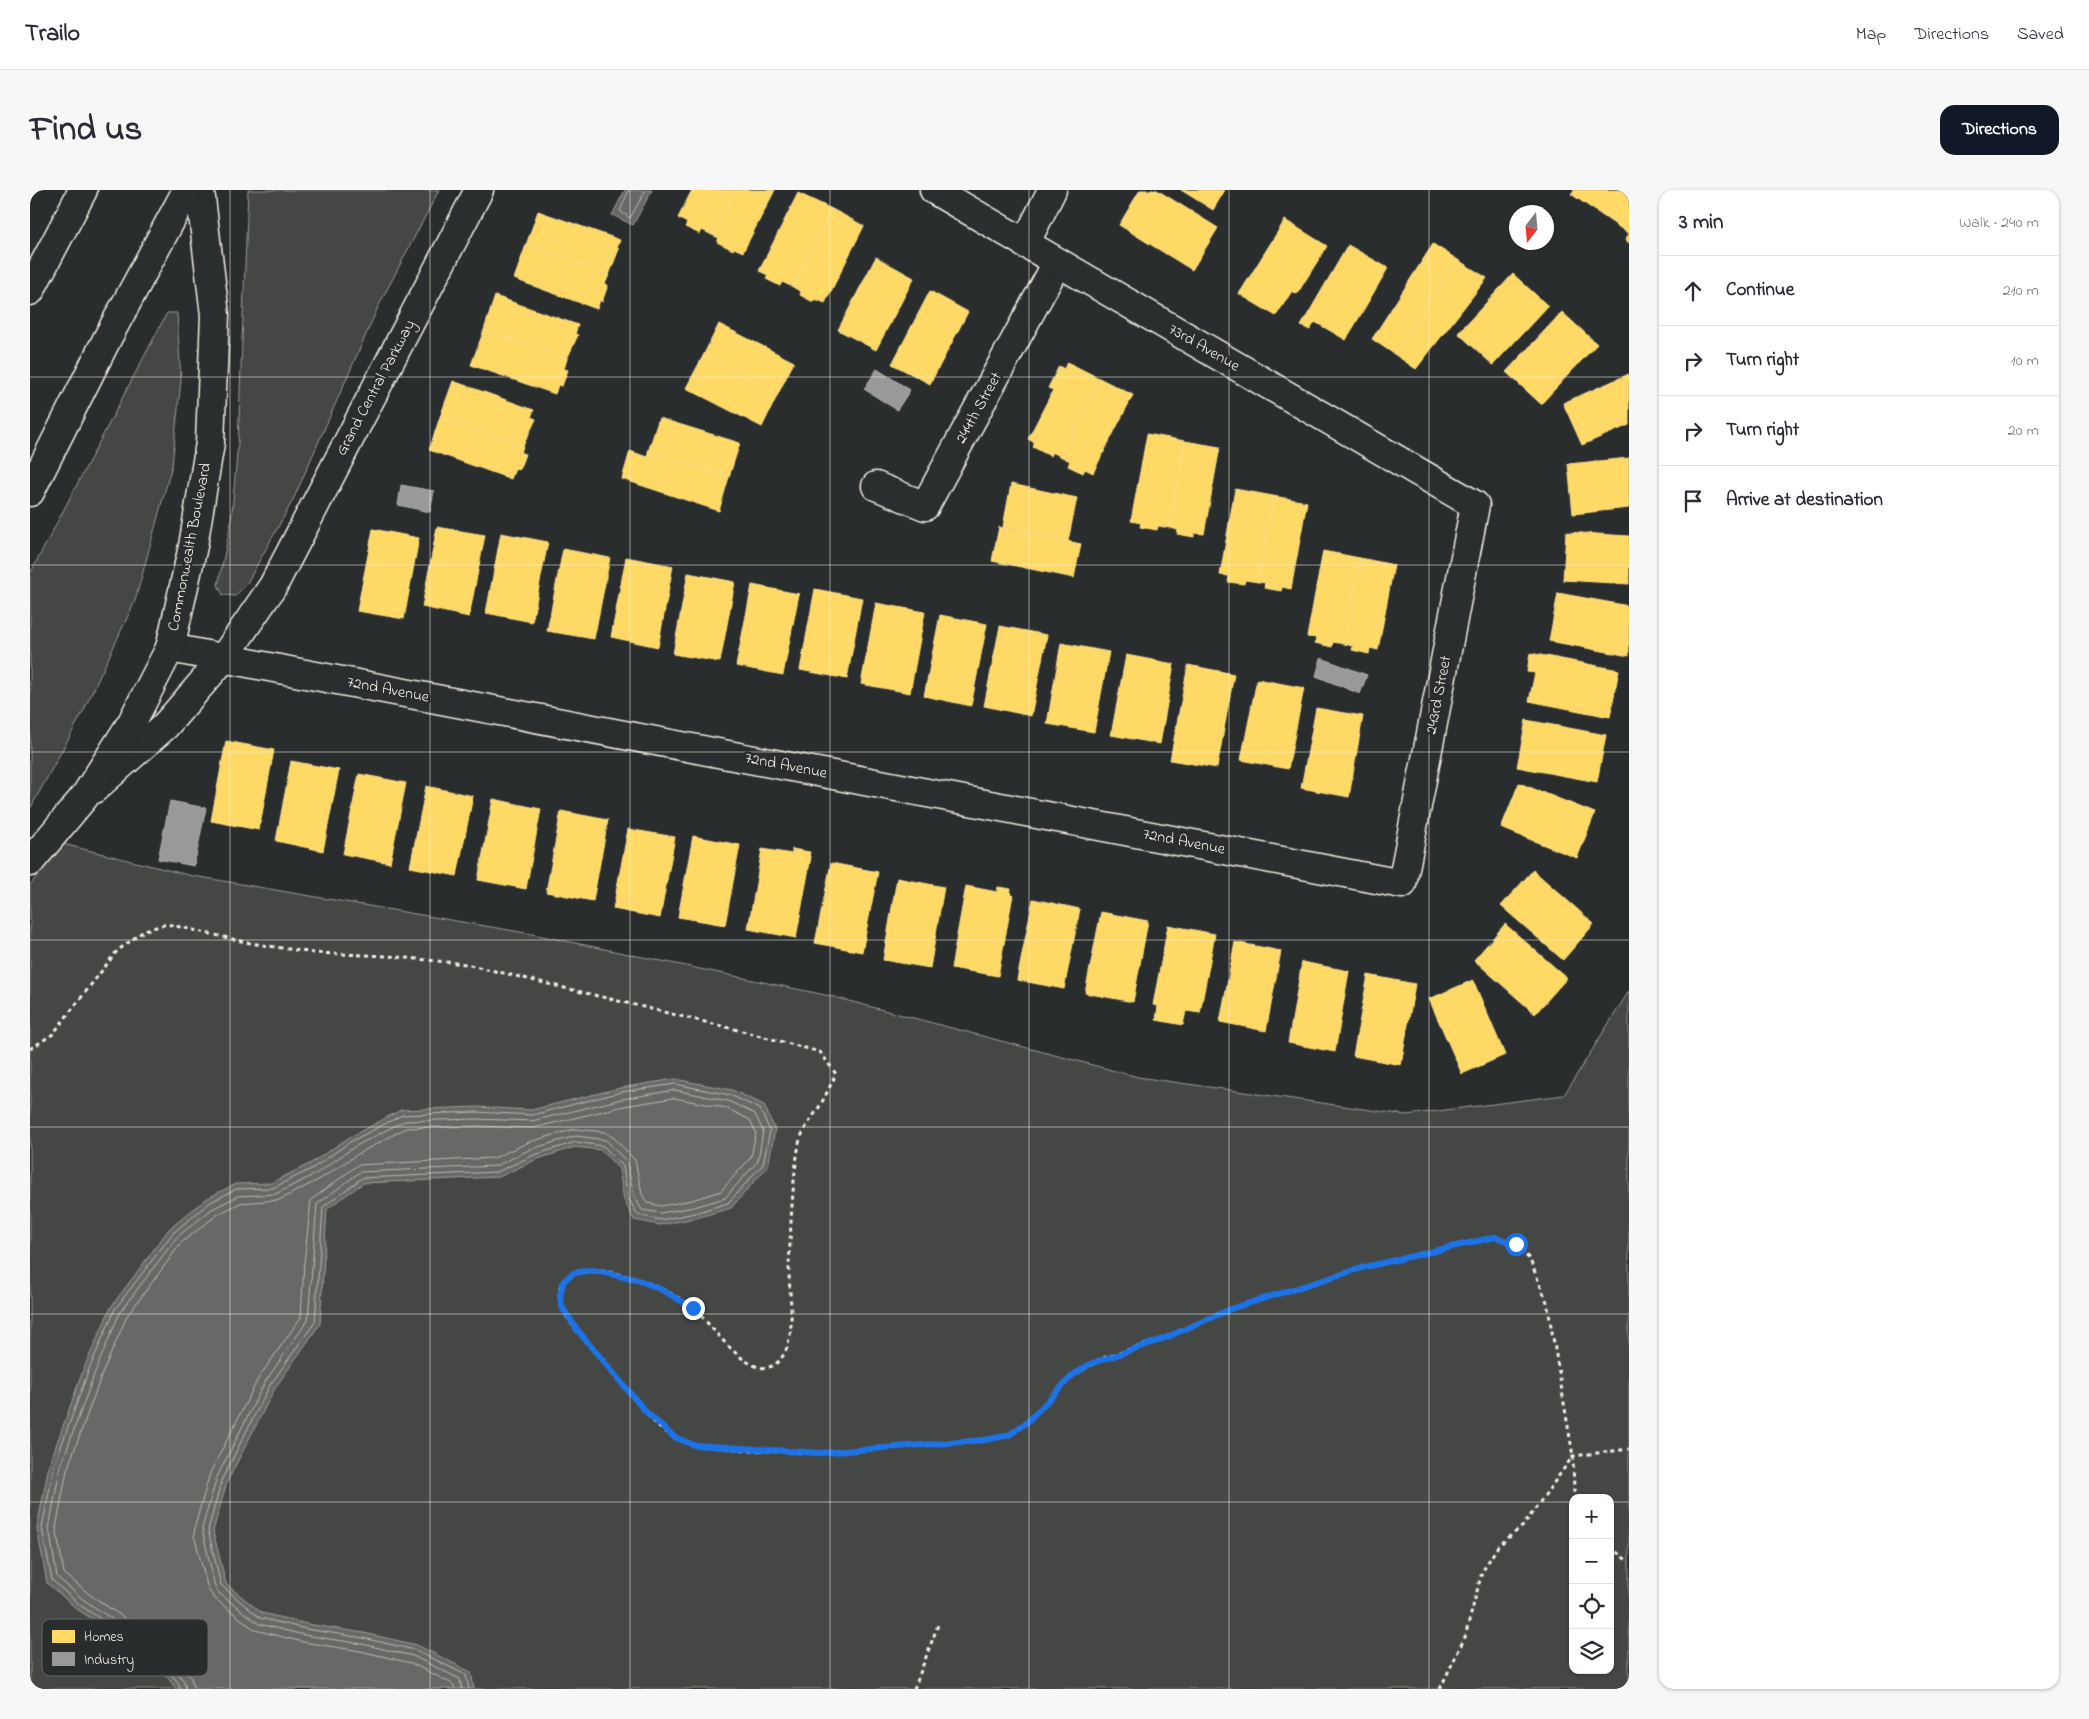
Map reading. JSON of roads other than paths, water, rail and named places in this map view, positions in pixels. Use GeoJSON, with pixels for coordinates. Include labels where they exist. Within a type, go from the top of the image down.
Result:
{"type":"FeatureCollection","features":[{"type":"Feature","properties":{"kind":"main road"},"geometry":{"type":"LineString","coordinates":[[30,291],[83,190]]}},
{"type":"Feature","properties":{"kind":"main road"},"geometry":{"type":"LineString","coordinates":[[30,492],[107,339],[187,190]]}},
{"type":"Feature","properties":{"kind":"main road","name":"Commonwealth Boulevard"},"geometry":{"type":"LineString","coordinates":[[30,862],[85,796],[132,722],[170,648],[194,546],[210,443],[215,315],[200,190]]}},
{"type":"Feature","properties":{"kind":"main road","name":"Grand Central Parkway"},"geometry":{"type":"LineString","coordinates":[[85,796],[165,726],[223,659],[273,586],[479,190]]}},
{"type":"Feature","properties":{"kind":"main road","name":"73rd Avenue"},"geometry":{"type":"LineString","coordinates":[[934,190],[1475,505]]}},
{"type":"Feature","properties":{"kind":"main road"},"geometry":{"type":"LineString","coordinates":[[1025,244],[1052,190]]}},
{"type":"Feature","properties":{"kind":"main road","name":"244th Street"},"geometry":{"type":"LineString","coordinates":[[876,486],[925,506],[1057,263]]}},
{"type":"Feature","properties":{"kind":"main road","name":"243rd Street"},"geometry":{"type":"LineString","coordinates":[[1402,884],[1475,505]]}},
{"type":"Feature","properties":{"kind":"main road","name":"72nd Avenue"},"geometry":{"type":"LineString","coordinates":[[170,648],[1402,884]]}},
{"type":"Feature","properties":{"kind":"water"},"geometry":{"type":"Polygon","coordinates":[[[625,190],[652,190],[633,225],[612,215],[625,190]]]}},
{"type":"Feature","properties":{"kind":"water"},"geometry":{"type":"Polygon","coordinates":[[[675,1079],[732,1090],[764,1105],[775,1130],[768,1166],[731,1208],[696,1218],[660,1225],[634,1220],[624,1200],[619,1169],[601,1150],[575,1147],[535,1160],[499,1177],[363,1183],[327,1209],[320,1324],[275,1388],[227,1482],[213,1531],[226,1584],[262,1613],[307,1624],[364,1633],[417,1645],[471,1672],[474,1689],[176,1689],[166,1676],[208,1676],[208,1619],[92,1619],[77,1609],[47,1583],[37,1528],[49,1465],[84,1368],[111,1307],[169,1229],[206,1199],[235,1184],[271,1183],[311,1163],[348,1138],[401,1110],[476,1107],[531,1110],[620,1088],[675,1079]]]}}]}
